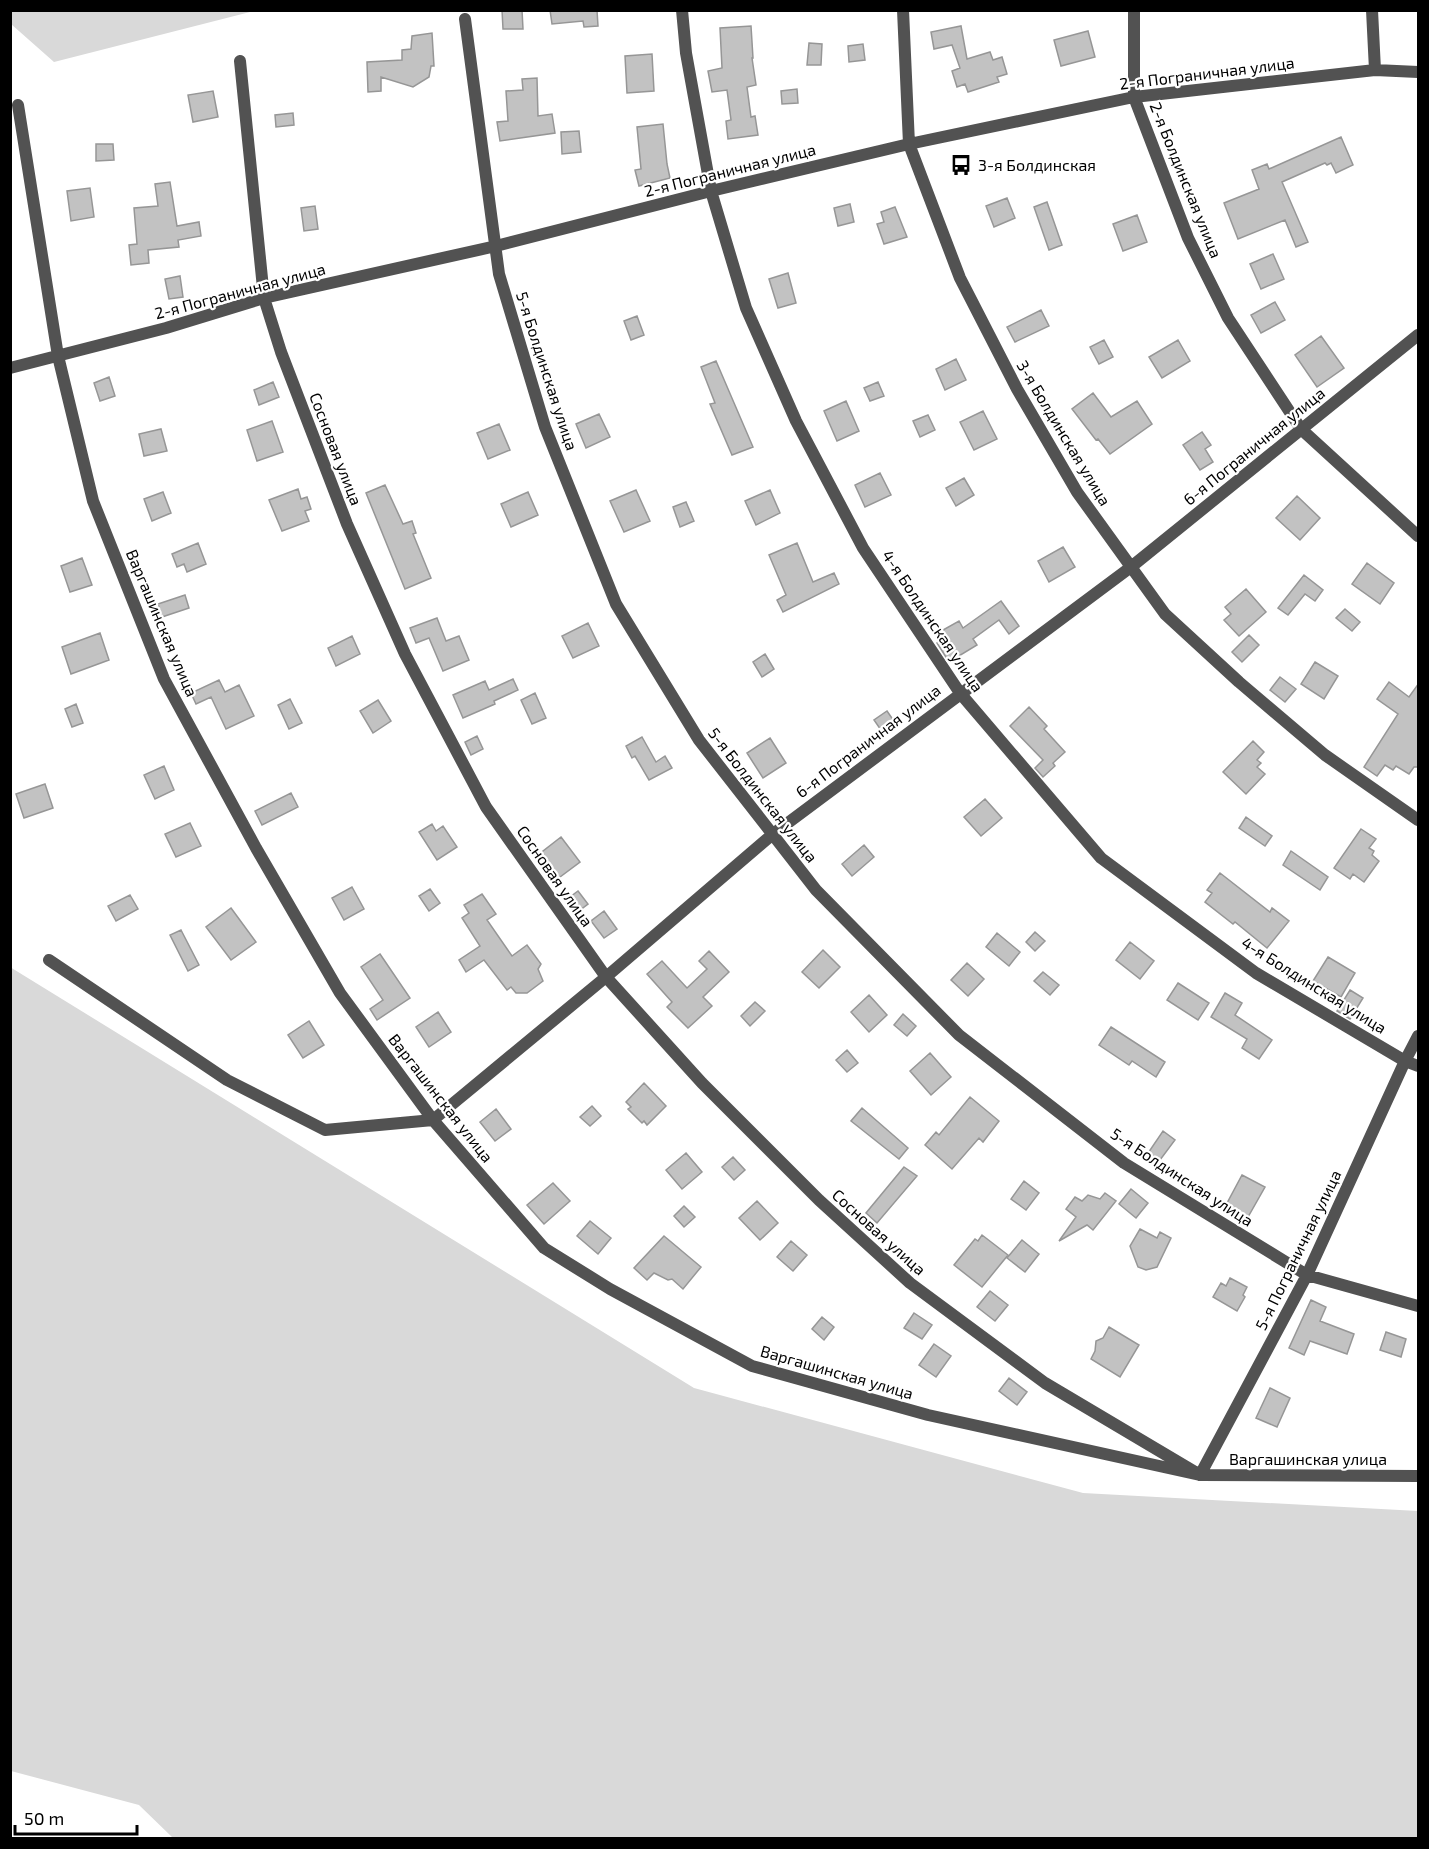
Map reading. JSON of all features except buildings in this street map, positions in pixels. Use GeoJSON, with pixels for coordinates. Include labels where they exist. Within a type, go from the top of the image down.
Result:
{"type":"FeatureCollection","features":[{"type":"Feature","properties":{"kind":"street","name":"4-я Болдинская улица"},"geometry":{"type":"LineString","coordinates":[[682,10],[686,52],[711,191],[746,308],[796,422],[863,548],[960,693],[1101,858],[1256,973],[1405,1061],[1419,1066]]}},
{"type":"Feature","properties":{"kind":"street","name":"3-я Болдинская улица"},"geometry":{"type":"LineString","coordinates":[[903,10],[909,144],[960,278],[1017,390],[1077,492],[1165,614],[1239,682],[1325,755],[1419,820]]}},
{"type":"Feature","properties":{"kind":"street","name":"2-я Болдинская улица"},"geometry":{"type":"LineString","coordinates":[[1134,10],[1134,97],[1188,238],[1228,318],[1301,429],[1419,536]]}},
{"type":"Feature","properties":{"kind":"street"},"geometry":{"type":"LineString","coordinates":[[1372,10],[1375,70]]}},
{"type":"Feature","properties":{"kind":"street","name":"5-я Болдинская улица"},"geometry":{"type":"LineString","coordinates":[[465,19],[499,274],[545,427],[616,604],[699,740],[816,890],[959,1035],[1124,1163],[1307,1275],[1419,1306]]}},
{"type":"Feature","properties":{"kind":"street","name":"Сосновая улица"},"geometry":{"type":"LineString","coordinates":[[240,61],[264,298],[281,352],[347,524],[405,654],[486,807],[606,977],[710,1091],[819,1200],[910,1283],[1045,1383],[1200,1475]]}},
{"type":"Feature","properties":{"kind":"street","name":"2-я Пограничная улица"},"geometry":{"type":"LineString","coordinates":[[10,368],[166,328],[264,298],[496,246],[711,191],[909,144],[1134,97],[1375,70],[1419,72]]}},
{"type":"Feature","properties":{"kind":"street","name":"Варгашинская улица"},"geometry":{"type":"LineString","coordinates":[[18,105],[58,356],[93,501],[164,679],[256,848],[340,993],[433,1120],[544,1248],[610,1288],[752,1366],[928,1415],[1200,1475],[1419,1476]]}},
{"type":"Feature","properties":{"kind":"street","name":"6-я Пограничная улица"},"geometry":{"type":"LineString","coordinates":[[433,1120],[606,977],[772,834],[1131,567],[1419,335]]}},
{"type":"Feature","properties":{"kind":"street"},"geometry":{"type":"LineString","coordinates":[[49,960],[227,1080],[325,1130],[433,1120]]}},
{"type":"Feature","properties":{"kind":"street","name":"5-я Пограничная улица"},"geometry":{"type":"LineString","coordinates":[[1200,1475],[1307,1275],[1405,1061],[1419,1036]]}},
{"type":"Feature","properties":{"kind":"shaded area"},"geometry":{"type":"Polygon","coordinates":[[[11,10],[254,11],[54,62],[11,24],[11,10]]]}},
{"type":"Feature","properties":{"kind":"shaded area"},"geometry":{"type":"Polygon","coordinates":[[[10,967],[694,1388],[1083,1493],[1418,1511],[1418,1838],[173,1838],[139,1805],[11,1771],[10,967]]]}},
{"type":"Feature","properties":{"kind":"place","name":"3-я Болдинская"},"geometry":{"type":"Point","coordinates":[961,165]}}]}
